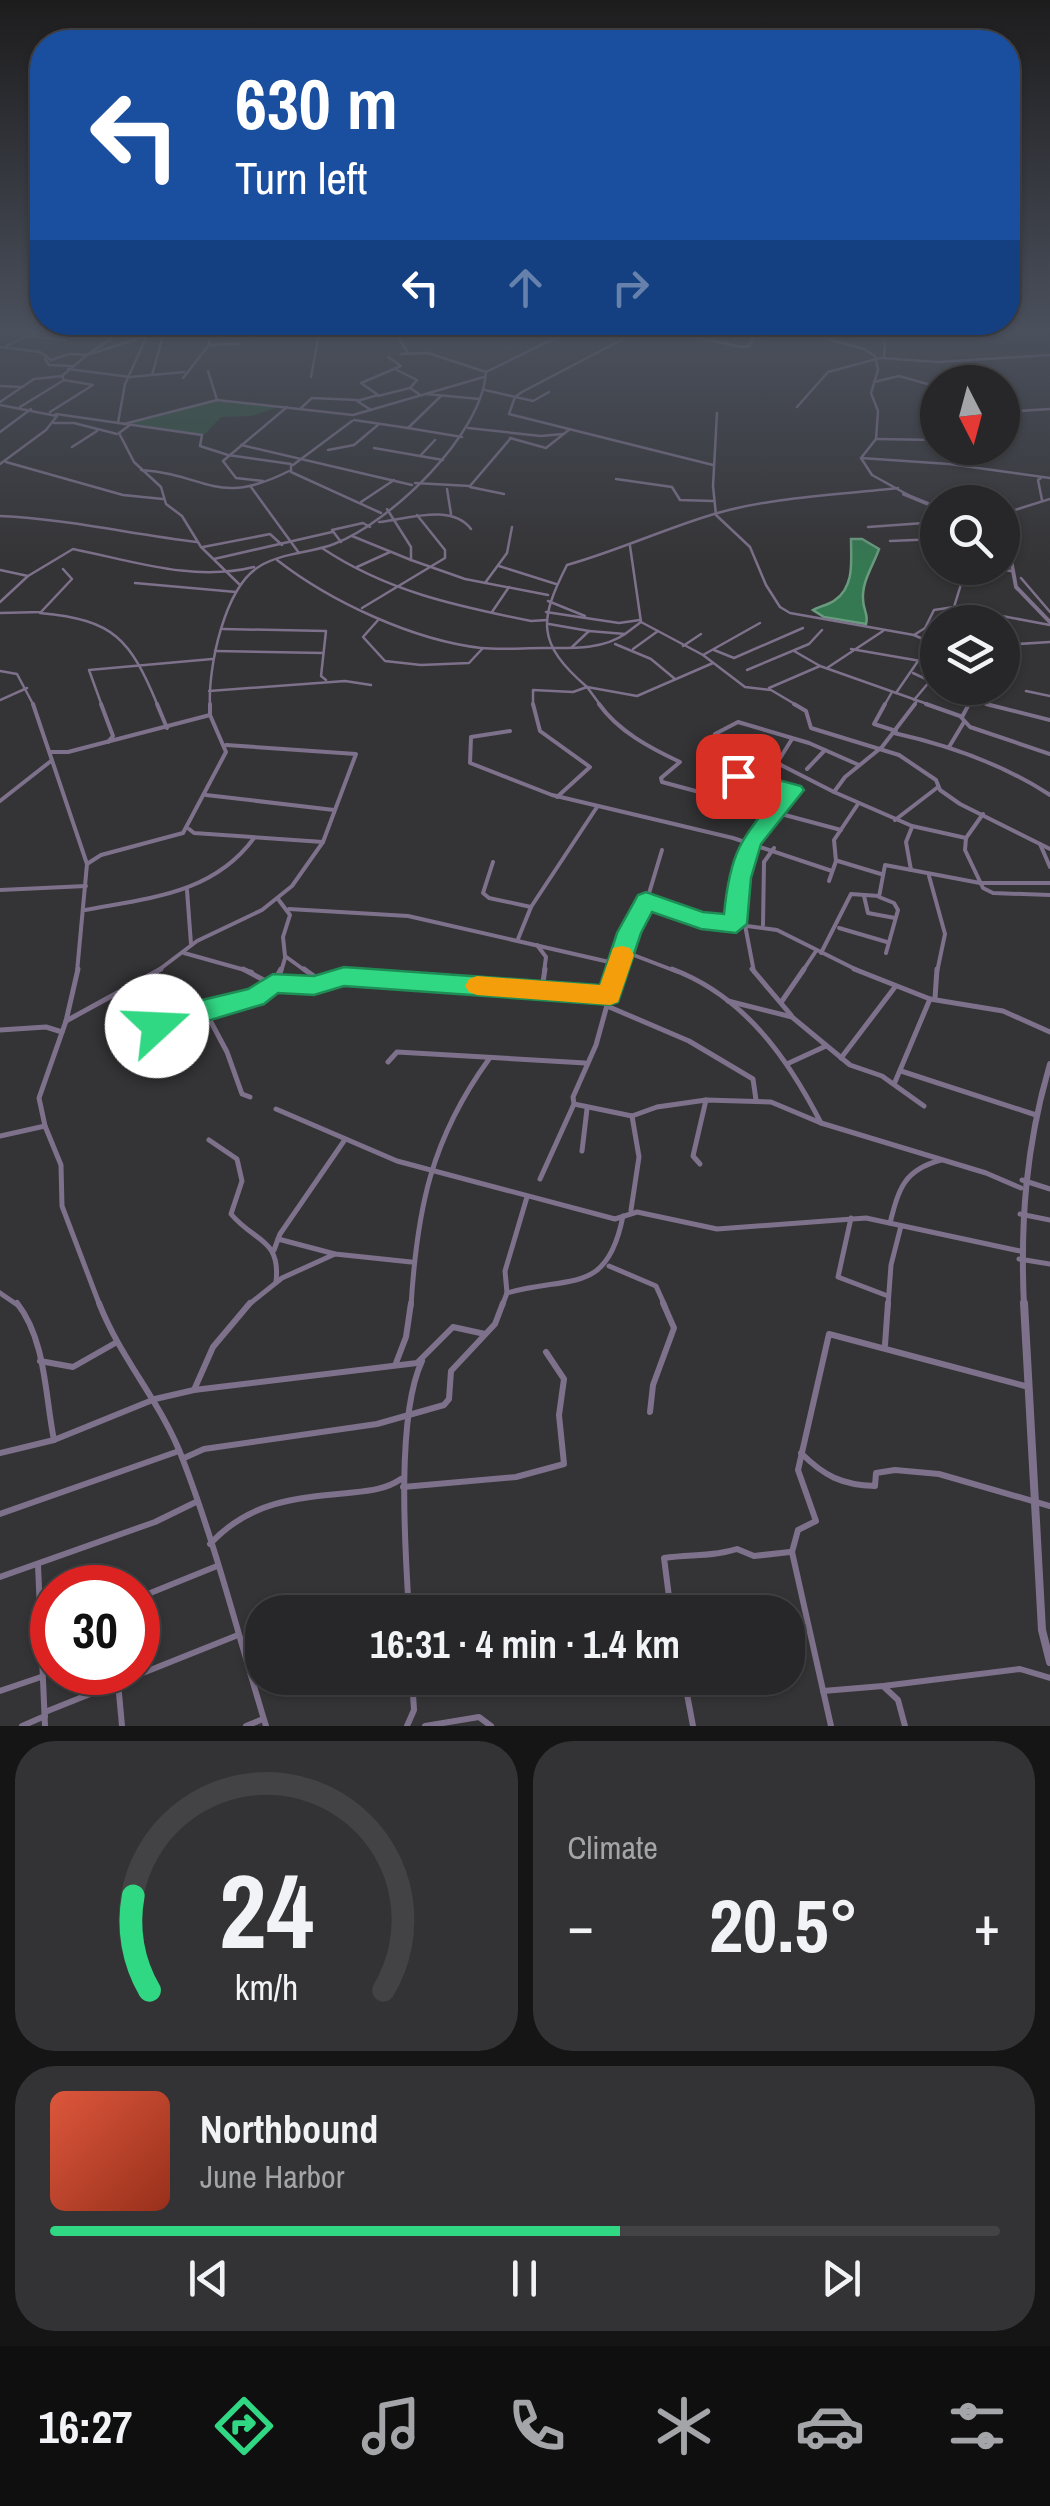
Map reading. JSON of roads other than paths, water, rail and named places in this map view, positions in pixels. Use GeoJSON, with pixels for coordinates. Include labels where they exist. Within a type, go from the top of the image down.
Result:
{"type":"FeatureCollection","features":[{"type":"Feature","properties":{"kind":"street"},"geometry":{"type":"LineString","coordinates":[[26,409],[204,436],[198,446],[228,456],[292,465]]}},
{"type":"Feature","properties":{"kind":"street"},"geometry":{"type":"LineString","coordinates":[[0,432],[31,409]]}},
{"type":"Feature","properties":{"kind":"street"},"geometry":{"type":"LineString","coordinates":[[50,412],[55,409]]}},
{"type":"Feature","properties":{"kind":"street"},"geometry":{"type":"LineString","coordinates":[[119,434],[124,409]]}},
{"type":"Feature","properties":{"kind":"street"},"geometry":{"type":"LineString","coordinates":[[124,424],[184,409]]}},
{"type":"Feature","properties":{"kind":"street"},"geometry":{"type":"LineString","coordinates":[[268,482],[234,476],[222,461],[285,409]]}},
{"type":"Feature","properties":{"kind":"street"},"geometry":{"type":"LineString","coordinates":[[304,409],[462,437]]}},
{"type":"Feature","properties":{"kind":"street"},"geometry":{"type":"LineString","coordinates":[[142,470],[181,476],[204,486],[235,489],[268,482],[289,471],[353,417],[375,409]]}},
{"type":"Feature","properties":{"kind":"street"},"geometry":{"type":"LineString","coordinates":[[408,428],[428,409]]}},
{"type":"Feature","properties":{"kind":"street"},"geometry":{"type":"LineString","coordinates":[[375,523],[443,460],[468,428],[476,409]]}},
{"type":"Feature","properties":{"kind":"street"},"geometry":{"type":"LineString","coordinates":[[511,409],[509,414],[518,418],[713,465]]}},
{"type":"Feature","properties":{"kind":"street"},"geometry":{"type":"LineString","coordinates":[[860,458],[876,439],[877,409]]}},
{"type":"Feature","properties":{"kind":"street"},"geometry":{"type":"LineString","coordinates":[[717,413],[715,514],[750,547],[756,568],[782,610],[920,637]]}},
{"type":"Feature","properties":{"kind":"street"},"geometry":{"type":"LineString","coordinates":[[54,423],[56,414]]}},
{"type":"Feature","properties":{"kind":"street"},"geometry":{"type":"LineString","coordinates":[[468,486],[510,439],[509,432],[518,418]]}},
{"type":"Feature","properties":{"kind":"street"},"geometry":{"type":"LineString","coordinates":[[3,463],[54,423],[74,423],[119,434],[201,547],[240,586]]}},
{"type":"Feature","properties":{"kind":"street"},"geometry":{"type":"LineString","coordinates":[[328,450],[354,445],[379,424]]}},
{"type":"Feature","properties":{"kind":"street"},"geometry":{"type":"LineString","coordinates":[[468,428],[563,434]]}},
{"type":"Feature","properties":{"kind":"street"},"geometry":{"type":"LineString","coordinates":[[510,439],[546,448],[570,428]]}},
{"type":"Feature","properties":{"kind":"street"},"geometry":{"type":"LineString","coordinates":[[72,447],[96,431]]}},
{"type":"Feature","properties":{"kind":"street"},"geometry":{"type":"LineString","coordinates":[[876,439],[920,440]]}},
{"type":"Feature","properties":{"kind":"street"},"geometry":{"type":"LineString","coordinates":[[420,456],[435,440]]}},
{"type":"Feature","properties":{"kind":"street"},"geometry":{"type":"LineString","coordinates":[[242,445],[414,484],[468,486],[504,494]]}},
{"type":"Feature","properties":{"kind":"street"},"geometry":{"type":"LineString","coordinates":[[374,448],[443,460]]}},
{"type":"Feature","properties":{"kind":"street"},"geometry":{"type":"LineString","coordinates":[[860,458],[949,464],[1050,478]]}},
{"type":"Feature","properties":{"kind":"street"},"geometry":{"type":"LineString","coordinates":[[860,458],[866,472],[920,499]]}},
{"type":"Feature","properties":{"kind":"street"},"geometry":{"type":"LineString","coordinates":[[3,463],[123,495],[163,499]]}},
{"type":"Feature","properties":{"kind":"street"},"geometry":{"type":"LineString","coordinates":[[289,471],[382,514]]}},
{"type":"Feature","properties":{"kind":"street"},"geometry":{"type":"LineString","coordinates":[[1042,478],[1038,483],[1042,500]]}},
{"type":"Feature","properties":{"kind":"street"},"geometry":{"type":"LineString","coordinates":[[616,479],[672,487],[680,500],[713,501]]}},
{"type":"Feature","properties":{"kind":"street"},"geometry":{"type":"LineString","coordinates":[[359,504],[394,480]]}},
{"type":"Feature","properties":{"kind":"street"},"geometry":{"type":"LineString","coordinates":[[252,486],[256,498],[267,504],[300,553]]}},
{"type":"Feature","properties":{"kind":"street"},"geometry":{"type":"LineString","coordinates":[[444,487],[451,514]]}},
{"type":"Feature","properties":{"kind":"street"},"geometry":{"type":"LineString","coordinates":[[841,830],[661,781],[680,762],[654,750],[609,718],[554,648],[545,622],[546,612],[549,598],[569,562],[630,546],[715,514],[798,499],[898,488]]}},
{"type":"Feature","properties":{"kind":"street"},"geometry":{"type":"LineString","coordinates":[[1020,508],[1050,499]]}},
{"type":"Feature","properties":{"kind":"street"},"geometry":{"type":"LineString","coordinates":[[387,510],[412,547],[412,560]]}},
{"type":"Feature","properties":{"kind":"street"},"geometry":{"type":"LineString","coordinates":[[0,602],[28,576],[72,549],[171,568],[228,573],[340,542],[390,519],[451,514],[463,518],[472,529]]}},
{"type":"Feature","properties":{"kind":"street"},"geometry":{"type":"LineString","coordinates":[[0,516],[57,519],[106,531],[198,542]]}},
{"type":"Feature","properties":{"kind":"street"},"geometry":{"type":"LineString","coordinates":[[362,608],[445,558],[445,550],[417,516]]}},
{"type":"Feature","properties":{"kind":"street"},"geometry":{"type":"LineString","coordinates":[[383,521],[394,525]]}},
{"type":"Feature","properties":{"kind":"street"},"geometry":{"type":"LineString","coordinates":[[213,559],[360,523],[370,526]]}},
{"type":"Feature","properties":{"kind":"street"},"geometry":{"type":"LineString","coordinates":[[868,527],[920,523]]}},
{"type":"Feature","properties":{"kind":"street"},"geometry":{"type":"LineString","coordinates":[[485,583],[507,553],[512,527]]}},
{"type":"Feature","properties":{"kind":"street"},"geometry":{"type":"LineString","coordinates":[[332,532],[340,542]]}},
{"type":"Feature","properties":{"kind":"street"},"geometry":{"type":"LineString","coordinates":[[201,547],[270,534],[282,545]]}},
{"type":"Feature","properties":{"kind":"street"},"geometry":{"type":"LineString","coordinates":[[352,536],[433,567],[549,598],[588,618]]}},
{"type":"Feature","properties":{"kind":"street"},"geometry":{"type":"LineString","coordinates":[[890,541],[920,540]]}},
{"type":"Feature","properties":{"kind":"street"},"geometry":{"type":"LineString","coordinates":[[630,546],[640,621]]}},
{"type":"Feature","properties":{"kind":"street"},"geometry":{"type":"LineString","coordinates":[[271,562],[274,547]]}},
{"type":"Feature","properties":{"kind":"street"},"geometry":{"type":"LineString","coordinates":[[322,548],[352,567],[434,603],[625,634]]}},
{"type":"Feature","properties":{"kind":"street"},"geometry":{"type":"LineString","coordinates":[[352,567],[391,552]]}},
{"type":"Feature","properties":{"kind":"street"},"geometry":{"type":"LineString","coordinates":[[277,560],[304,580],[421,636],[484,648],[615,644],[632,649],[677,680]]}},
{"type":"Feature","properties":{"kind":"street"},"geometry":{"type":"LineString","coordinates":[[86,864],[101,855],[175,838],[188,828],[225,758],[226,745],[210,718],[212,660],[236,592],[259,566]]}},
{"type":"Feature","properties":{"kind":"street"},"geometry":{"type":"LineString","coordinates":[[500,566],[556,584]]}},
{"type":"Feature","properties":{"kind":"street"},"geometry":{"type":"LineString","coordinates":[[40,613],[72,579],[64,569]]}},
{"type":"Feature","properties":{"kind":"street"},"geometry":{"type":"LineString","coordinates":[[0,570],[28,576]]}},
{"type":"Feature","properties":{"kind":"street"},"geometry":{"type":"LineString","coordinates":[[1021,578],[1050,612]]}},
{"type":"Feature","properties":{"kind":"street"},"geometry":{"type":"LineString","coordinates":[[135,583],[236,592]]}},
{"type":"Feature","properties":{"kind":"street"},"geometry":{"type":"LineString","coordinates":[[1015,585],[1050,624]]}},
{"type":"Feature","properties":{"kind":"street"},"geometry":{"type":"LineString","coordinates":[[491,613],[508,587]]}},
{"type":"Feature","properties":{"kind":"street"},"geometry":{"type":"LineString","coordinates":[[546,612],[640,621],[703,656],[745,687],[767,689],[806,711],[811,728],[882,747],[933,778],[938,787],[960,804],[1050,850]]}},
{"type":"Feature","properties":{"kind":"street"},"geometry":{"type":"LineString","coordinates":[[0,613],[70,615],[104,624],[123,637],[167,728]]}},
{"type":"Feature","properties":{"kind":"street"},"geometry":{"type":"LineString","coordinates":[[380,617],[364,638],[375,655],[385,661],[400,665],[468,664],[484,648]]}},
{"type":"Feature","properties":{"kind":"street"},"geometry":{"type":"LineString","coordinates":[[1020,619],[1050,624]]}},
{"type":"Feature","properties":{"kind":"street"},"geometry":{"type":"LineString","coordinates":[[615,644],[640,621]]}},
{"type":"Feature","properties":{"kind":"street"},"geometry":{"type":"LineString","coordinates":[[703,656],[760,623]]}},
{"type":"Feature","properties":{"kind":"street"},"geometry":{"type":"LineString","coordinates":[[714,650],[734,658],[803,628]]}},
{"type":"Feature","properties":{"kind":"street"},"geometry":{"type":"LineString","coordinates":[[223,629],[324,630],[327,632],[322,676],[331,681]]}},
{"type":"Feature","properties":{"kind":"street"},"geometry":{"type":"LineString","coordinates":[[572,647],[589,630]]}},
{"type":"Feature","properties":{"kind":"street"},"geometry":{"type":"LineString","coordinates":[[748,670],[794,651],[814,640],[822,630]]}},
{"type":"Feature","properties":{"kind":"street"},"geometry":{"type":"LineString","coordinates":[[632,649],[658,631]]}},
{"type":"Feature","properties":{"kind":"street"},"geometry":{"type":"LineString","coordinates":[[827,668],[852,649],[872,642],[883,631]]}},
{"type":"Feature","properties":{"kind":"street"},"geometry":{"type":"LineString","coordinates":[[914,635],[920,632]]}},
{"type":"Feature","properties":{"kind":"street"},"geometry":{"type":"LineString","coordinates":[[683,646],[701,634]]}},
{"type":"Feature","properties":{"kind":"street"},"geometry":{"type":"LineString","coordinates":[[1020,644],[1050,642]]}},
{"type":"Feature","properties":{"kind":"street"},"geometry":{"type":"LineString","coordinates":[[852,649],[918,661],[874,724],[1017,774],[1050,795]]}},
{"type":"Feature","properties":{"kind":"street"},"geometry":{"type":"LineString","coordinates":[[215,651],[324,653]]}},
{"type":"Feature","properties":{"kind":"street"},"geometry":{"type":"LineString","coordinates":[[794,651],[820,666],[1050,754]]}},
{"type":"Feature","properties":{"kind":"street"},"geometry":{"type":"LineString","coordinates":[[108,742],[113,734],[88,671],[212,660]]}},
{"type":"Feature","properties":{"kind":"street"},"geometry":{"type":"LineString","coordinates":[[557,797],[590,766],[555,748],[535,726],[532,691],[573,692],[586,687],[637,696],[713,663]]}},
{"type":"Feature","properties":{"kind":"street"},"geometry":{"type":"LineString","coordinates":[[767,689],[820,666]]}},
{"type":"Feature","properties":{"kind":"street"},"geometry":{"type":"LineString","coordinates":[[0,672],[17,674],[27,688],[86,864],[85,910],[66,1020],[40,1098],[45,1126],[61,1166],[62,1206],[117,1342],[139,1382],[156,1399],[181,1455],[265,1722],[246,1726]]}},
{"type":"Feature","properties":{"kind":"street"},"geometry":{"type":"LineString","coordinates":[[834,792],[895,732],[930,680],[913,673]]}},
{"type":"Feature","properties":{"kind":"street"},"geometry":{"type":"LineString","coordinates":[[209,691],[331,681],[372,685]]}},
{"type":"Feature","properties":{"kind":"street"},"geometry":{"type":"LineString","coordinates":[[0,700],[27,688]]}},
{"type":"Feature","properties":{"kind":"street"},"geometry":{"type":"LineString","coordinates":[[1026,691],[1050,696]]}},
{"type":"Feature","properties":{"kind":"street"},"geometry":{"type":"LineString","coordinates":[[949,748],[968,705]]}},
{"type":"Feature","properties":{"kind":"street"},"geometry":{"type":"LineString","coordinates":[[996,705],[1050,720]]}},
{"type":"Feature","properties":{"kind":"street"},"geometry":{"type":"LineString","coordinates":[[0,801],[50,757],[210,718]]}},
{"type":"Feature","properties":{"kind":"street"},"geometry":{"type":"LineString","coordinates":[[736,924],[739,878],[750,842],[794,790],[741,778],[714,736],[735,722],[792,738],[859,765]]}},
{"type":"Feature","properties":{"kind":"street"},"geometry":{"type":"LineString","coordinates":[[510,731],[472,737],[470,763],[502,772],[557,797],[656,817],[774,848],[832,871]]}},
{"type":"Feature","properties":{"kind":"street"},"geometry":{"type":"LineString","coordinates":[[792,738],[777,762],[895,820],[966,838]]}},
{"type":"Feature","properties":{"kind":"street"},"geometry":{"type":"LineString","coordinates":[[66,1020],[117,996],[192,944],[278,899],[302,875],[322,842],[356,760],[353,752],[226,745]]}},
{"type":"Feature","properties":{"kind":"street"},"geometry":{"type":"LineString","coordinates":[[807,769],[824,750]]}},
{"type":"Feature","properties":{"kind":"street"},"geometry":{"type":"LineString","coordinates":[[895,820],[938,787]]}},
{"type":"Feature","properties":{"kind":"street"},"geometry":{"type":"LineString","coordinates":[[204,793],[210,797],[334,810]]}},
{"type":"Feature","properties":{"kind":"street"},"geometry":{"type":"LineString","coordinates":[[829,880],[836,861],[834,840],[858,804]]}},
{"type":"Feature","properties":{"kind":"street"},"geometry":{"type":"LineString","coordinates":[[518,940],[531,907],[597,806]]}},
{"type":"Feature","properties":{"kind":"street"},"geometry":{"type":"LineString","coordinates":[[982,814],[966,838],[966,857],[980,883],[993,893],[1050,895]]}},
{"type":"Feature","properties":{"kind":"street"},"geometry":{"type":"LineString","coordinates":[[911,870],[906,842],[912,826]]}},
{"type":"Feature","properties":{"kind":"street"},"geometry":{"type":"LineString","coordinates":[[188,828],[194,833],[322,842]]}},
{"type":"Feature","properties":{"kind":"street"},"geometry":{"type":"LineString","coordinates":[[85,910],[187,889],[225,872],[254,838]]}},
{"type":"Feature","properties":{"kind":"street"},"geometry":{"type":"LineString","coordinates":[[1040,844],[1050,867]]}},
{"type":"Feature","properties":{"kind":"street"},"geometry":{"type":"LineString","coordinates":[[764,926],[764,862],[774,848]]}},
{"type":"Feature","properties":{"kind":"street"},"geometry":{"type":"LineString","coordinates":[[540,1179],[574,1104],[573,1096],[585,1063],[596,1045],[618,964],[646,900],[662,850]]}},
{"type":"Feature","properties":{"kind":"street"},"geometry":{"type":"LineString","coordinates":[[836,861],[881,874]]}},
{"type":"Feature","properties":{"kind":"street"},"geometry":{"type":"LineString","coordinates":[[493,862],[483,892],[489,898],[531,907]]}},
{"type":"Feature","properties":{"kind":"street"},"geometry":{"type":"LineString","coordinates":[[880,896],[881,874],[888,864],[930,876],[962,877],[980,883],[1050,884]]}},
{"type":"Feature","properties":{"kind":"street"},"geometry":{"type":"LineString","coordinates":[[894,1083],[932,1000],[938,954],[945,934],[930,876]]}},
{"type":"Feature","properties":{"kind":"street"},"geometry":{"type":"LineString","coordinates":[[0,890],[86,886]]}},
{"type":"Feature","properties":{"kind":"street"},"geometry":{"type":"LineString","coordinates":[[187,889],[192,944]]}},
{"type":"Feature","properties":{"kind":"street"},"geometry":{"type":"LineString","coordinates":[[781,1002],[837,927],[851,894],[880,896],[895,906],[886,954]]}},
{"type":"Feature","properties":{"kind":"street"},"geometry":{"type":"LineString","coordinates":[[863,894],[868,913],[895,918]]}},
{"type":"Feature","properties":{"kind":"street"},"geometry":{"type":"LineString","coordinates":[[278,899],[279,904],[289,909],[408,916],[618,964]]}},
{"type":"Feature","properties":{"kind":"street"},"geometry":{"type":"LineString","coordinates":[[646,900],[701,920],[764,926],[932,1000],[1003,1012],[1050,1032]]}},
{"type":"Feature","properties":{"kind":"street"},"geometry":{"type":"LineString","coordinates":[[117,996],[157,1026],[255,997],[273,984],[286,957],[284,937],[289,909]]}},
{"type":"Feature","properties":{"kind":"street"},"geometry":{"type":"LineString","coordinates":[[745,925],[752,968],[792,1017],[841,1058],[894,1083],[924,1106]]}},
{"type":"Feature","properties":{"kind":"street"},"geometry":{"type":"LineString","coordinates":[[837,927],[886,942]]}},
{"type":"Feature","properties":{"kind":"street"},"geometry":{"type":"LineString","coordinates":[[537,944],[546,957],[542,982],[553,990]]}},
{"type":"Feature","properties":{"kind":"street"},"geometry":{"type":"LineString","coordinates":[[623,950],[692,975],[756,1024],[789,1062],[821,1123]]}},
{"type":"Feature","properties":{"kind":"street"},"geometry":{"type":"LineString","coordinates":[[184,953],[254,972],[273,984],[314,986],[344,976],[384,982],[610,995]]}},
{"type":"Feature","properties":{"kind":"street"},"geometry":{"type":"LineString","coordinates":[[286,957],[324,982]]}},
{"type":"Feature","properties":{"kind":"street"},"geometry":{"type":"LineString","coordinates":[[841,1058],[884,1007],[896,985]]}},
{"type":"Feature","properties":{"kind":"street"},"geometry":{"type":"LineString","coordinates":[[724,1000],[792,1017]]}},
{"type":"Feature","properties":{"kind":"street"},"geometry":{"type":"LineString","coordinates":[[607,1006],[726,1061],[753,1079],[756,1100]]}},
{"type":"Feature","properties":{"kind":"street"},"geometry":{"type":"LineString","coordinates":[[204,1009],[242,1094],[250,1097]]}},
{"type":"Feature","properties":{"kind":"street"},"geometry":{"type":"LineString","coordinates":[[0,1030],[46,1027],[62,1032]]}},
{"type":"Feature","properties":{"kind":"street"},"geometry":{"type":"LineString","coordinates":[[789,1062],[826,1045]]}},
{"type":"Feature","properties":{"kind":"street"},"geometry":{"type":"LineString","coordinates":[[388,1062],[398,1052],[585,1063]]}},
{"type":"Feature","properties":{"kind":"street"},"geometry":{"type":"LineString","coordinates":[[396,1364],[409,1336],[412,1262],[422,1190],[466,1090],[489,1058]]}},
{"type":"Feature","properties":{"kind":"street"},"geometry":{"type":"LineString","coordinates":[[1050,1064],[1022,1184],[1019,1255],[1042,1630],[1050,1662]]}},
{"type":"Feature","properties":{"kind":"street"},"geometry":{"type":"LineString","coordinates":[[900,1071],[1036,1115]]}},
{"type":"Feature","properties":{"kind":"street"},"geometry":{"type":"LineString","coordinates":[[574,1104],[586,1110],[632,1116],[658,1107],[706,1100],[756,1100],[1022,1184],[1050,1188]]}},
{"type":"Feature","properties":{"kind":"street"},"geometry":{"type":"LineString","coordinates":[[700,1164],[693,1155],[706,1100]]}},
{"type":"Feature","properties":{"kind":"street"},"geometry":{"type":"LineString","coordinates":[[276,1109],[308,1128],[430,1169],[615,1219],[631,1212],[717,1229],[852,1218],[890,1223],[1050,1264]]}},
{"type":"Feature","properties":{"kind":"street"},"geometry":{"type":"LineString","coordinates":[[582,1151],[586,1110]]}},
{"type":"Feature","properties":{"kind":"street"},"geometry":{"type":"LineString","coordinates":[[631,1212],[639,1157],[632,1116]]}},
{"type":"Feature","properties":{"kind":"street"},"geometry":{"type":"LineString","coordinates":[[0,1136],[45,1126]]}},
{"type":"Feature","properties":{"kind":"street"},"geometry":{"type":"LineString","coordinates":[[210,1140],[234,1154],[242,1181],[232,1208],[233,1219],[274,1250],[279,1263],[276,1282]]}},
{"type":"Feature","properties":{"kind":"street"},"geometry":{"type":"LineString","coordinates":[[274,1250],[344,1141]]}},
{"type":"Feature","properties":{"kind":"street"},"geometry":{"type":"LineString","coordinates":[[890,1223],[905,1174],[918,1166],[943,1160]]}},
{"type":"Feature","properties":{"kind":"street"},"geometry":{"type":"LineString","coordinates":[[0,1514],[204,1449],[377,1424],[447,1403],[452,1371],[495,1324],[507,1293],[507,1262],[528,1196]]}},
{"type":"Feature","properties":{"kind":"street"},"geometry":{"type":"LineString","coordinates":[[1020,1214],[1050,1220]]}},
{"type":"Feature","properties":{"kind":"street"},"geometry":{"type":"LineString","coordinates":[[507,1293],[576,1280],[609,1266],[618,1251],[623,1216]]}},
{"type":"Feature","properties":{"kind":"street"},"geometry":{"type":"LineString","coordinates":[[852,1218],[838,1276],[890,1296]]}},
{"type":"Feature","properties":{"kind":"street"},"geometry":{"type":"LineString","coordinates":[[885,1346],[891,1265],[901,1226]]}},
{"type":"Feature","properties":{"kind":"street"},"geometry":{"type":"LineString","coordinates":[[278,1240],[335,1254],[412,1262]]}},
{"type":"Feature","properties":{"kind":"street"},"geometry":{"type":"LineString","coordinates":[[194,1390],[213,1347],[254,1299],[306,1263],[335,1254]]}},
{"type":"Feature","properties":{"kind":"street"},"geometry":{"type":"LineString","coordinates":[[609,1266],[656,1286],[673,1324],[650,1412]]}},
{"type":"Feature","properties":{"kind":"street"},"geometry":{"type":"LineString","coordinates":[[0,1292],[15,1299],[31,1323],[54,1440]]}},
{"type":"Feature","properties":{"kind":"street"},"geometry":{"type":"LineString","coordinates":[[407,1595],[403,1477],[414,1378],[422,1361],[453,1328],[484,1334]]}},
{"type":"Feature","properties":{"kind":"street"},"geometry":{"type":"LineString","coordinates":[[831,1726],[792,1552],[794,1531],[802,1524],[816,1521],[798,1475],[830,1332],[1028,1387]]}},
{"type":"Feature","properties":{"kind":"street"},"geometry":{"type":"LineString","coordinates":[[40,1360],[73,1367],[117,1342]]}},
{"type":"Feature","properties":{"kind":"street"},"geometry":{"type":"LineString","coordinates":[[403,1487],[516,1477],[564,1464],[559,1414],[564,1378],[546,1352]]}},
{"type":"Feature","properties":{"kind":"street"},"geometry":{"type":"LineString","coordinates":[[0,1453],[54,1440],[156,1399],[194,1390],[422,1361]]}},
{"type":"Feature","properties":{"kind":"street"},"geometry":{"type":"LineString","coordinates":[[408,1364],[414,1378]]}},
{"type":"Feature","properties":{"kind":"street"},"geometry":{"type":"LineString","coordinates":[[801,1453],[830,1481],[842,1486],[875,1486],[876,1473],[888,1469],[916,1471],[1050,1506]]}},
{"type":"Feature","properties":{"kind":"street"},"geometry":{"type":"LineString","coordinates":[[210,1544],[233,1518],[262,1504],[380,1489],[403,1477]]}},
{"type":"Feature","properties":{"kind":"street"},"geometry":{"type":"LineString","coordinates":[[38,1565],[155,1522],[196,1502]]}},
{"type":"Feature","properties":{"kind":"street"},"geometry":{"type":"LineString","coordinates":[[668,1595],[664,1558],[687,1554],[713,1557],[737,1549],[754,1556],[792,1552]]}},
{"type":"Feature","properties":{"kind":"street"},"geometry":{"type":"LineString","coordinates":[[160,1589],[216,1566]]}},
{"type":"Feature","properties":{"kind":"street"},"geometry":{"type":"LineString","coordinates":[[0,1577],[30,1568]]}},
{"type":"Feature","properties":{"kind":"street"},"geometry":{"type":"LineString","coordinates":[[160,1666],[238,1635]]}},
{"type":"Feature","properties":{"kind":"street"},"geometry":{"type":"LineString","coordinates":[[823,1691],[1020,1670],[1050,1678]]}},
{"type":"Feature","properties":{"kind":"street"},"geometry":{"type":"LineString","coordinates":[[0,1690],[30,1680]]}},
{"type":"Feature","properties":{"kind":"street"},"geometry":{"type":"LineString","coordinates":[[883,1686],[898,1700],[905,1726]]}},
{"type":"Feature","properties":{"kind":"street"},"geometry":{"type":"LineString","coordinates":[[42,1695],[45,1726]]}},
{"type":"Feature","properties":{"kind":"street"},"geometry":{"type":"LineString","coordinates":[[22,1726],[88,1695]]}},
{"type":"Feature","properties":{"kind":"street"},"geometry":{"type":"LineString","coordinates":[[119,1695],[122,1726]]}},
{"type":"Feature","properties":{"kind":"street"},"geometry":{"type":"LineString","coordinates":[[408,1726],[414,1710],[413,1695]]}},
{"type":"Feature","properties":{"kind":"street"},"geometry":{"type":"LineString","coordinates":[[687,1695],[693,1726]]}},
{"type":"Feature","properties":{"kind":"street"},"geometry":{"type":"LineString","coordinates":[[425,1726],[479,1717],[491,1726]]}}]}
